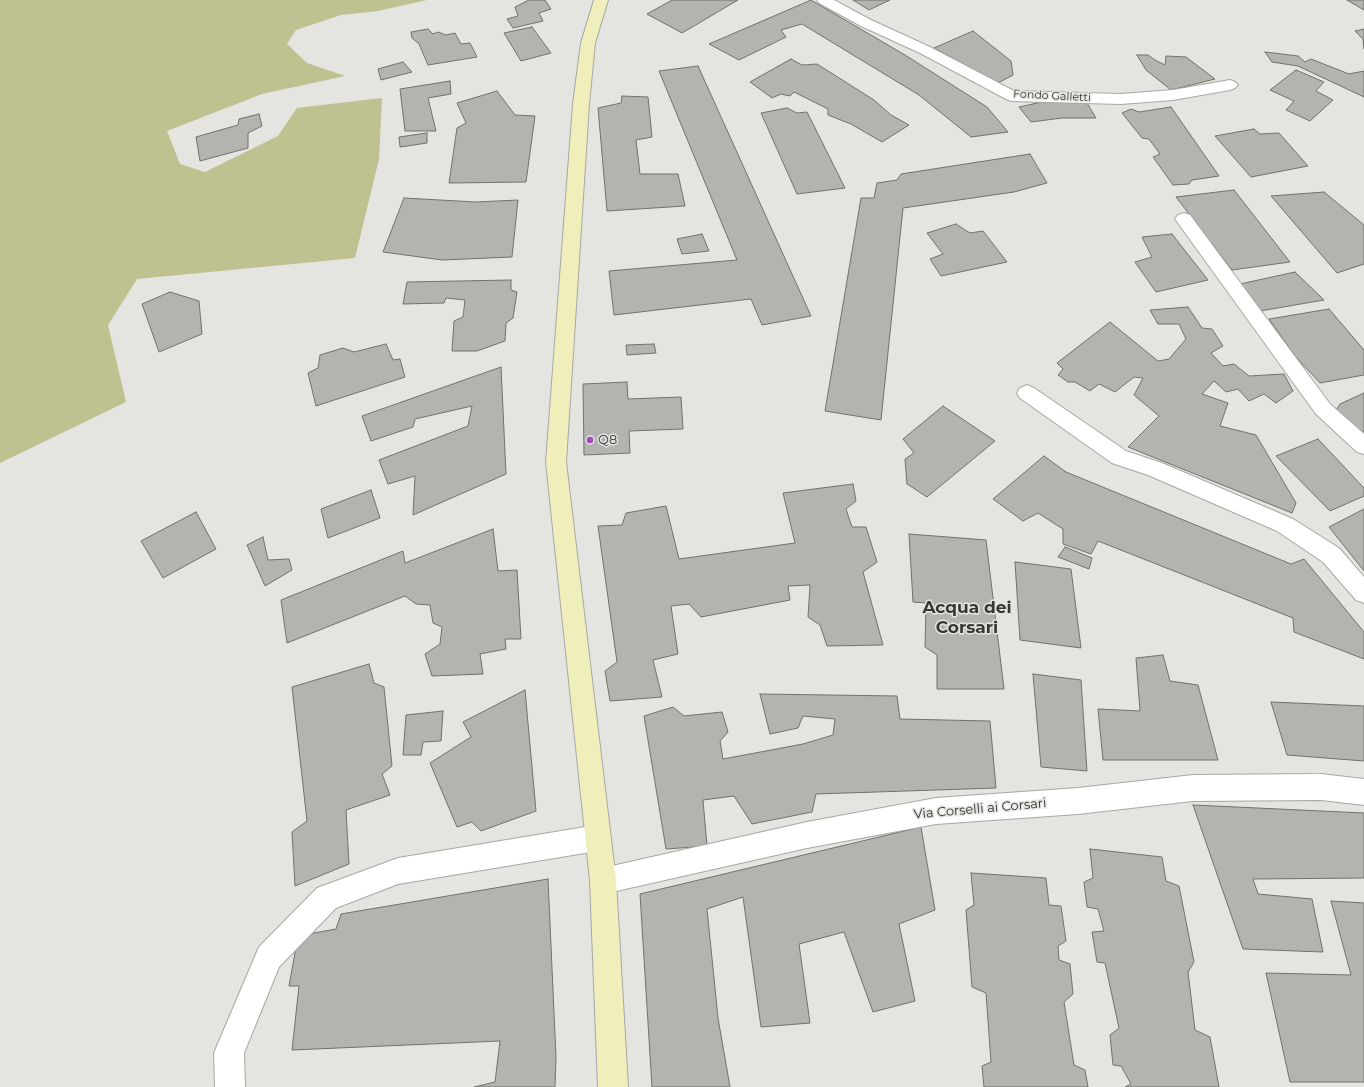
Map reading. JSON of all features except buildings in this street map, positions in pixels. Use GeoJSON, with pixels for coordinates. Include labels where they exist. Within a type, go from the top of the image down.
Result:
{"type":"FeatureCollection","features":[{"type":"Feature","properties":{"kind":"main road"},"geometry":{"type":"LineString","coordinates":[[601,0],[588,43],[581,104],[556,462],[603,881],[614,1087]]}},
{"type":"Feature","properties":{"kind":"street","name":"Fondo Galletti"},"geometry":{"type":"LineString","coordinates":[[824,0],[866,23],[925,50],[1011,96],[1121,99],[1173,95],[1230,85]]}},
{"type":"Feature","properties":{"kind":"street"},"geometry":{"type":"LineString","coordinates":[[1184,220],[1323,408],[1364,446]]}},
{"type":"Feature","properties":{"kind":"street"},"geometry":{"type":"LineString","coordinates":[[1028,393],[1119,457],[1155,469],[1285,525],[1331,555],[1364,593]]}},
{"type":"Feature","properties":{"kind":"street","name":"Via Corselli ai Corsari"},"geometry":{"type":"LineString","coordinates":[[603,881],[807,835],[936,811],[1078,801],[1193,788],[1321,787],[1364,792]]}},
{"type":"Feature","properties":{"kind":"street"},"geometry":{"type":"LineString","coordinates":[[230,1087],[230,1053],[270,957],[327,898],[398,871],[597,838]]}},
{"type":"Feature","properties":{"kind":"green space"},"geometry":{"type":"Polygon","coordinates":[[[0,0],[427,0],[378,11],[341,15],[296,30],[287,44],[307,63],[345,76],[262,94],[167,131],[180,164],[205,172],[278,136],[297,108],[382,98],[379,159],[355,258],[137,279],[108,325],[126,402],[0,463],[0,0]]]}},
{"type":"Feature","properties":{"kind":"place","name":"Q8"},"geometry":{"type":"Point","coordinates":[590,440]}},
{"type":"Feature","properties":{"kind":"district","name":"Acqua dei Corsari"},"geometry":{"type":"Point","coordinates":[967,618]}}]}
